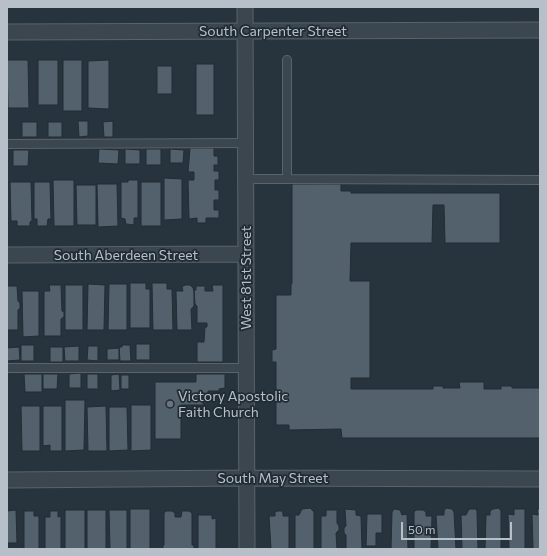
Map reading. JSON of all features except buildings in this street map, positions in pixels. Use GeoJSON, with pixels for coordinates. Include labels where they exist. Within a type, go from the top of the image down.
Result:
{"type":"FeatureCollection","features":[{"type":"Feature","properties":{"kind":"street","name":"West 81st Street"},"geometry":{"type":"LineString","coordinates":[[245,7],[247,549]]}},
{"type":"Feature","properties":{"kind":"street","name":"South Carpenter Street"},"geometry":{"type":"LineString","coordinates":[[7,32],[540,30]]}},
{"type":"Feature","properties":{"kind":"street","name":"South Aberdeen Street"},"geometry":{"type":"LineString","coordinates":[[7,255],[246,254]]}},
{"type":"Feature","properties":{"kind":"street","name":"South May Street"},"geometry":{"type":"LineString","coordinates":[[7,480],[246,478],[540,479]]}},
{"type":"Feature","properties":{"kind":"lane"},"geometry":{"type":"LineString","coordinates":[[287,60],[287,179]]}},
{"type":"Feature","properties":{"kind":"lane"},"geometry":{"type":"LineString","coordinates":[[7,144],[246,143]]}},
{"type":"Feature","properties":{"kind":"lane"},"geometry":{"type":"LineString","coordinates":[[246,179],[540,180]]}},
{"type":"Feature","properties":{"kind":"lane"},"geometry":{"type":"LineString","coordinates":[[7,368],[246,368]]}},
{"type":"Feature","properties":{"kind":"place","name":"Victory Apostolic Faith Church"},"geometry":{"type":"Point","coordinates":[170,404]}}]}
